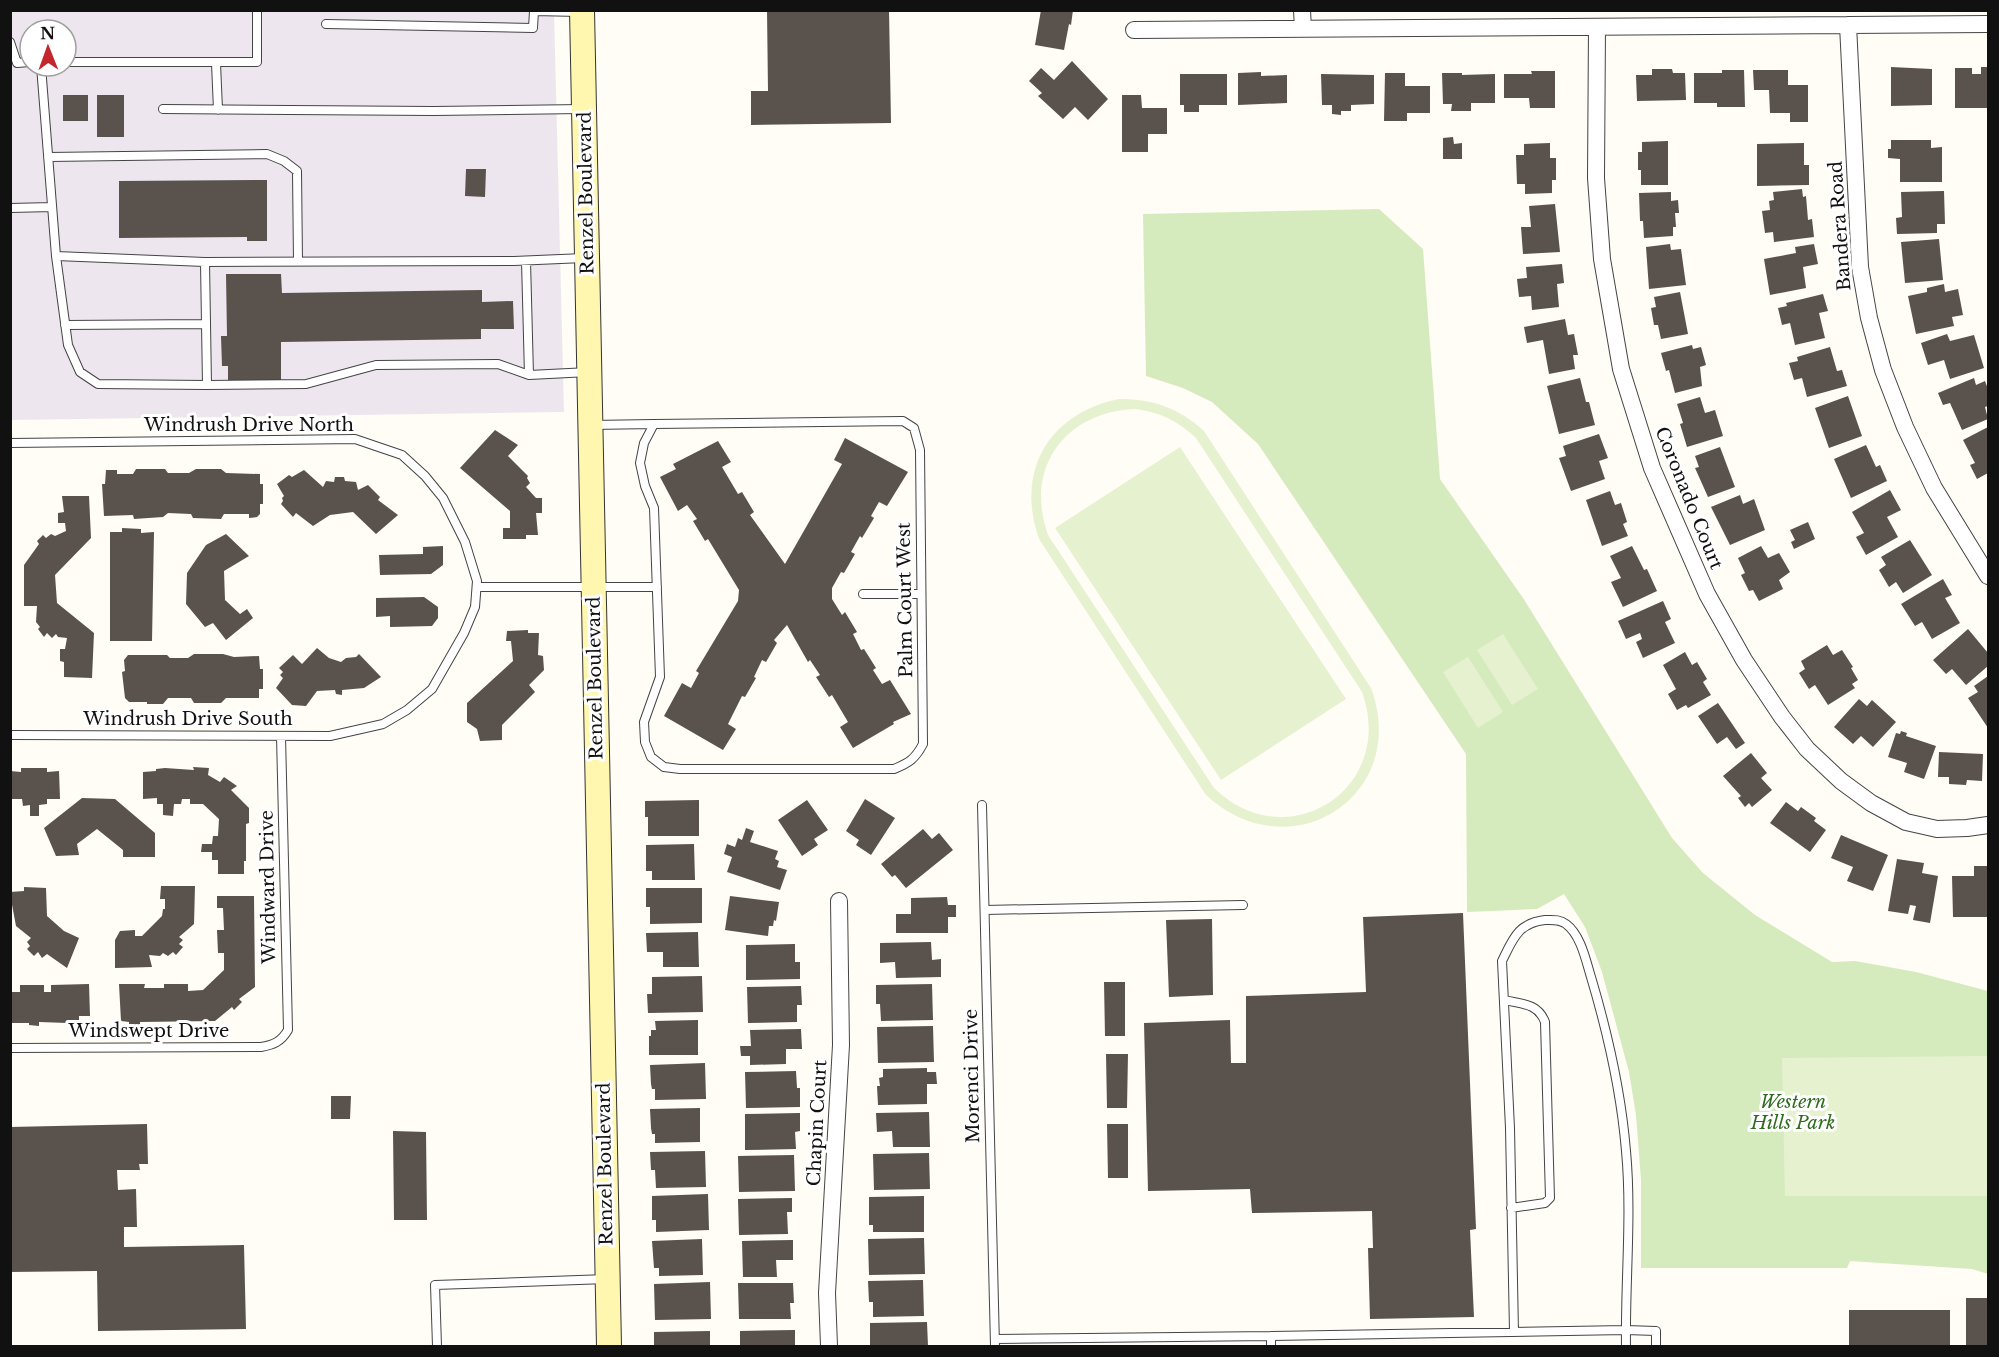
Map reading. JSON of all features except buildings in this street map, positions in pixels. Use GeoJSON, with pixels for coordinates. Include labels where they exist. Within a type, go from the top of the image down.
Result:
{"type":"FeatureCollection","features":[{"type":"Feature","properties":{"kind":"street"},"geometry":{"type":"LineString","coordinates":[[1302,10],[1303,29]]}},
{"type":"Feature","properties":{"kind":"street","name":"Renzel Boulevard"},"geometry":{"type":"LineString","coordinates":[[582,11],[609,1347]]}},
{"type":"Feature","properties":{"kind":"street"},"geometry":{"type":"LineString","coordinates":[[1134,30],[1989,24]]}},
{"type":"Feature","properties":{"kind":"street","name":"Bandera Road"},"geometry":{"type":"LineString","coordinates":[[1848,25],[1860,267],[1869,318],[1882,370],[1905,427],[1935,488],[1989,576]]}},
{"type":"Feature","properties":{"kind":"street","name":"Coronado Court"},"geometry":{"type":"LineString","coordinates":[[1597,27],[1596,178],[1602,259],[1621,369],[1652,468],[1707,594],[1744,660],[1782,717],[1807,749],[1841,781],[1871,803],[1905,822],[1936,829],[1989,825]]}},
{"type":"Feature","properties":{"kind":"street","name":"Chapin Court"},"geometry":{"type":"LineString","coordinates":[[829,1347],[827,1293],[841,1045],[840,901]]}},
{"type":"Feature","properties":{"kind":"lane"},"geometry":{"type":"LineString","coordinates":[[78,62],[257,63],[257,10]]}},
{"type":"Feature","properties":{"kind":"lane"},"geometry":{"type":"LineString","coordinates":[[326,24],[533,28],[534,11],[582,11]]}},
{"type":"Feature","properties":{"kind":"lane"},"geometry":{"type":"LineString","coordinates":[[10,42],[18,63]]}},
{"type":"Feature","properties":{"kind":"lane"},"geometry":{"type":"LineString","coordinates":[[216,63],[218,110]]}},
{"type":"Feature","properties":{"kind":"lane"},"geometry":{"type":"LineString","coordinates":[[42,78],[56,256],[68,345],[80,372],[98,384],[306,384],[376,365],[498,364],[529,375],[589,372]]}},
{"type":"Feature","properties":{"kind":"lane"},"geometry":{"type":"LineString","coordinates":[[163,109],[434,111],[584,109]]}},
{"type":"Feature","properties":{"kind":"lane"},"geometry":{"type":"LineString","coordinates":[[48,157],[267,154],[284,161],[297,171],[298,261]]}},
{"type":"Feature","properties":{"kind":"lane"},"geometry":{"type":"LineString","coordinates":[[10,208],[52,207]]}},
{"type":"Feature","properties":{"kind":"lane"},"geometry":{"type":"LineString","coordinates":[[56,256],[206,262],[526,261],[587,258]]}},
{"type":"Feature","properties":{"kind":"lane"},"geometry":{"type":"LineString","coordinates":[[526,261],[529,375]]}},
{"type":"Feature","properties":{"kind":"lane"},"geometry":{"type":"LineString","coordinates":[[206,262],[207,385]]}},
{"type":"Feature","properties":{"kind":"lane"},"geometry":{"type":"LineString","coordinates":[[65,325],[206,324]]}},
{"type":"Feature","properties":{"kind":"lane","name":"Palm Court West"},"geometry":{"type":"LineString","coordinates":[[903,421],[914,428],[920,450],[923,744],[916,758],[894,769],[680,769],[664,767],[651,758],[645,742],[644,722],[660,677],[657,588],[654,508],[645,486],[640,463],[644,443],[654,424],[903,421]]}},
{"type":"Feature","properties":{"kind":"lane"},"geometry":{"type":"LineString","coordinates":[[590,425],[654,424]]}},
{"type":"Feature","properties":{"kind":"lane","name":"Windrush Drive North"},"geometry":{"type":"LineString","coordinates":[[10,443],[355,439],[389,449],[402,455],[444,498],[465,542],[477,587]]}},
{"type":"Feature","properties":{"kind":"lane"},"geometry":{"type":"LineString","coordinates":[[477,587],[657,588]]}},
{"type":"Feature","properties":{"kind":"lane","name":"Windrush Drive South"},"geometry":{"type":"LineString","coordinates":[[10,735],[330,736],[383,724],[399,715],[432,689],[464,633],[475,607],[477,587]]}},
{"type":"Feature","properties":{"kind":"lane"},"geometry":{"type":"LineString","coordinates":[[863,594],[921,594]]}},
{"type":"Feature","properties":{"kind":"lane","name":"Windward Drive"},"geometry":{"type":"LineString","coordinates":[[281,736],[288,1030],[284,1036]]}},
{"type":"Feature","properties":{"kind":"lane","name":"Morenci Drive"},"geometry":{"type":"LineString","coordinates":[[982,804],[995,1343]]}},
{"type":"Feature","properties":{"kind":"lane"},"geometry":{"type":"LineString","coordinates":[[985,910],[1243,905]]}},
{"type":"Feature","properties":{"kind":"lane"},"geometry":{"type":"LineString","coordinates":[[1514,1332],[1510,1128],[1502,961],[1513,939],[1527,923],[1554,920],[1565,923],[1582,948],[1604,1020],[1620,1096],[1626,1154],[1626,1347]]}},
{"type":"Feature","properties":{"kind":"lane"},"geometry":{"type":"LineString","coordinates":[[1504,1000],[1535,1007],[1542,1014],[1545,1034],[1550,1198],[1545,1203],[1511,1208]]}},
{"type":"Feature","properties":{"kind":"lane","name":"Windswept Drive"},"geometry":{"type":"LineString","coordinates":[[10,1048],[261,1047],[274,1045],[284,1036]]}},
{"type":"Feature","properties":{"kind":"lane"},"geometry":{"type":"LineString","coordinates":[[437,1347],[435,1285],[607,1279]]}},
{"type":"Feature","properties":{"kind":"lane"},"geometry":{"type":"LineString","coordinates":[[995,1343],[1626,1330],[1656,1331],[1656,1347]]}},
{"type":"Feature","properties":{"kind":"lane"},"geometry":{"type":"LineString","coordinates":[[1270,1336],[1271,1347]]}},
{"type":"Feature","properties":{"kind":"shaded area"},"geometry":{"type":"Polygon","coordinates":[[[10,11],[554,11],[564,412],[11,420],[10,11]]]}},
{"type":"Feature","properties":{"kind":"green space","name":"Western Hills Park"},"geometry":{"type":"Polygon","coordinates":[[[1379,209],[1423,249],[1440,479],[1523,598],[1672,838],[1703,873],[1755,915],[1832,962],[1855,961],[1916,972],[1988,991],[1988,1274],[1972,1269],[1850,1261],[1847,1268],[1641,1268],[1641,1180],[1636,1115],[1629,1072],[1602,972],[1585,927],[1564,894],[1537,909],[1467,912],[1466,754],[1258,444],[1212,402],[1183,388],[1146,376],[1143,214],[1379,209]]]}},
{"type":"Feature","properties":{"kind":"green space"},"geometry":{"type":"Polygon","coordinates":[[[1119,399],[1154,403],[1185,416],[1204,431],[1371,688],[1379,727],[1374,761],[1359,790],[1335,811],[1306,824],[1273,826],[1239,817],[1206,795],[1039,539],[1033,514],[1032,490],[1035,469],[1044,449],[1057,432],[1074,417],[1094,406],[1119,399]],[[1135,409],[1110,413],[1088,421],[1070,433],[1056,448],[1047,466],[1042,487],[1042,510],[1048,535],[1214,788],[1243,808],[1273,817],[1302,814],[1328,803],[1350,784],[1364,758],[1369,727],[1362,692],[1196,438],[1168,418],[1153,412],[1135,409]]]}},
{"type":"Feature","properties":{"kind":"green space"},"geometry":{"type":"Polygon","coordinates":[[[1180,447],[1346,699],[1221,780],[1055,528],[1180,447]]]}},
{"type":"Feature","properties":{"kind":"green space"},"geometry":{"type":"Polygon","coordinates":[[[1503,634],[1538,689],[1512,705],[1477,650],[1503,634]]]}},
{"type":"Feature","properties":{"kind":"green space"},"geometry":{"type":"Polygon","coordinates":[[[1468,657],[1503,712],[1478,728],[1443,672],[1468,657]]]}},
{"type":"Feature","properties":{"kind":"green space"},"geometry":{"type":"Polygon","coordinates":[[[1988,1056],[1988,1196],[1785,1196],[1782,1058],[1988,1056]]]}}]}
